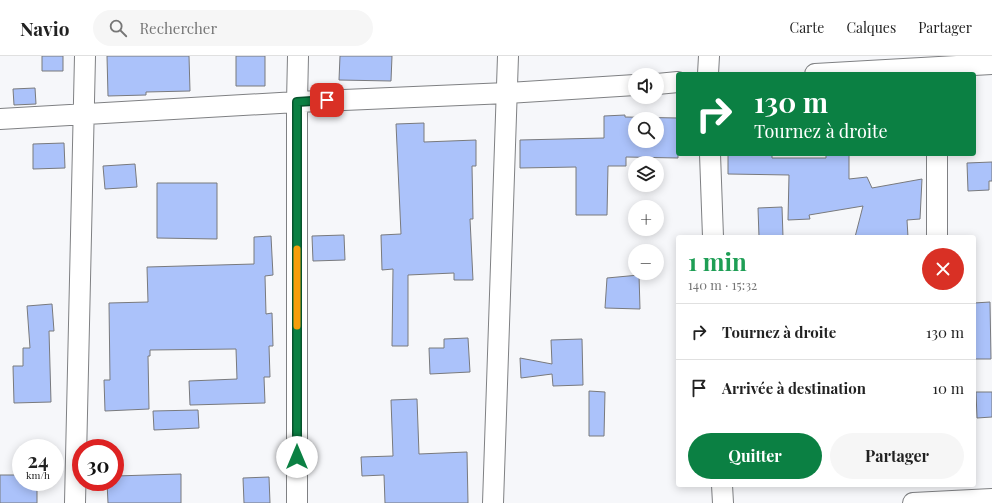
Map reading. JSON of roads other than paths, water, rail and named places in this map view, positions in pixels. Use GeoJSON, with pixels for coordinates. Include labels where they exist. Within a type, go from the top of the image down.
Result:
{"type":"FeatureCollection","features":[{"type":"Feature","properties":{"kind":"street"},"geometry":{"type":"LineString","coordinates":[[75,503],[85,56]]}},
{"type":"Feature","properties":{"kind":"street"},"geometry":{"type":"LineString","coordinates":[[297,503],[298,56]]}},
{"type":"Feature","properties":{"kind":"street"},"geometry":{"type":"LineString","coordinates":[[493,503],[508,56]]}},
{"type":"Feature","properties":{"kind":"street"},"geometry":{"type":"LineString","coordinates":[[708,72],[709,56]]}},
{"type":"Feature","properties":{"kind":"street"},"geometry":{"type":"LineString","coordinates":[[846,72],[992,64]]}},
{"type":"Feature","properties":{"kind":"street"},"geometry":{"type":"LineString","coordinates":[[664,83],[676,82]]}},
{"type":"Feature","properties":{"kind":"street"},"geometry":{"type":"LineString","coordinates":[[0,119],[628,85]]}},
{"type":"Feature","properties":{"kind":"street"},"geometry":{"type":"LineString","coordinates":[[710,156],[713,235]]}},
{"type":"Feature","properties":{"kind":"street"},"geometry":{"type":"LineString","coordinates":[[937,156],[937,235]]}},
{"type":"Feature","properties":{"kind":"street"},"geometry":{"type":"LineString","coordinates":[[722,487],[723,503]]}},
{"type":"Feature","properties":{"kind":"street"},"geometry":{"type":"LineString","coordinates":[[913,503],[938,497],[992,499]]}}]}
